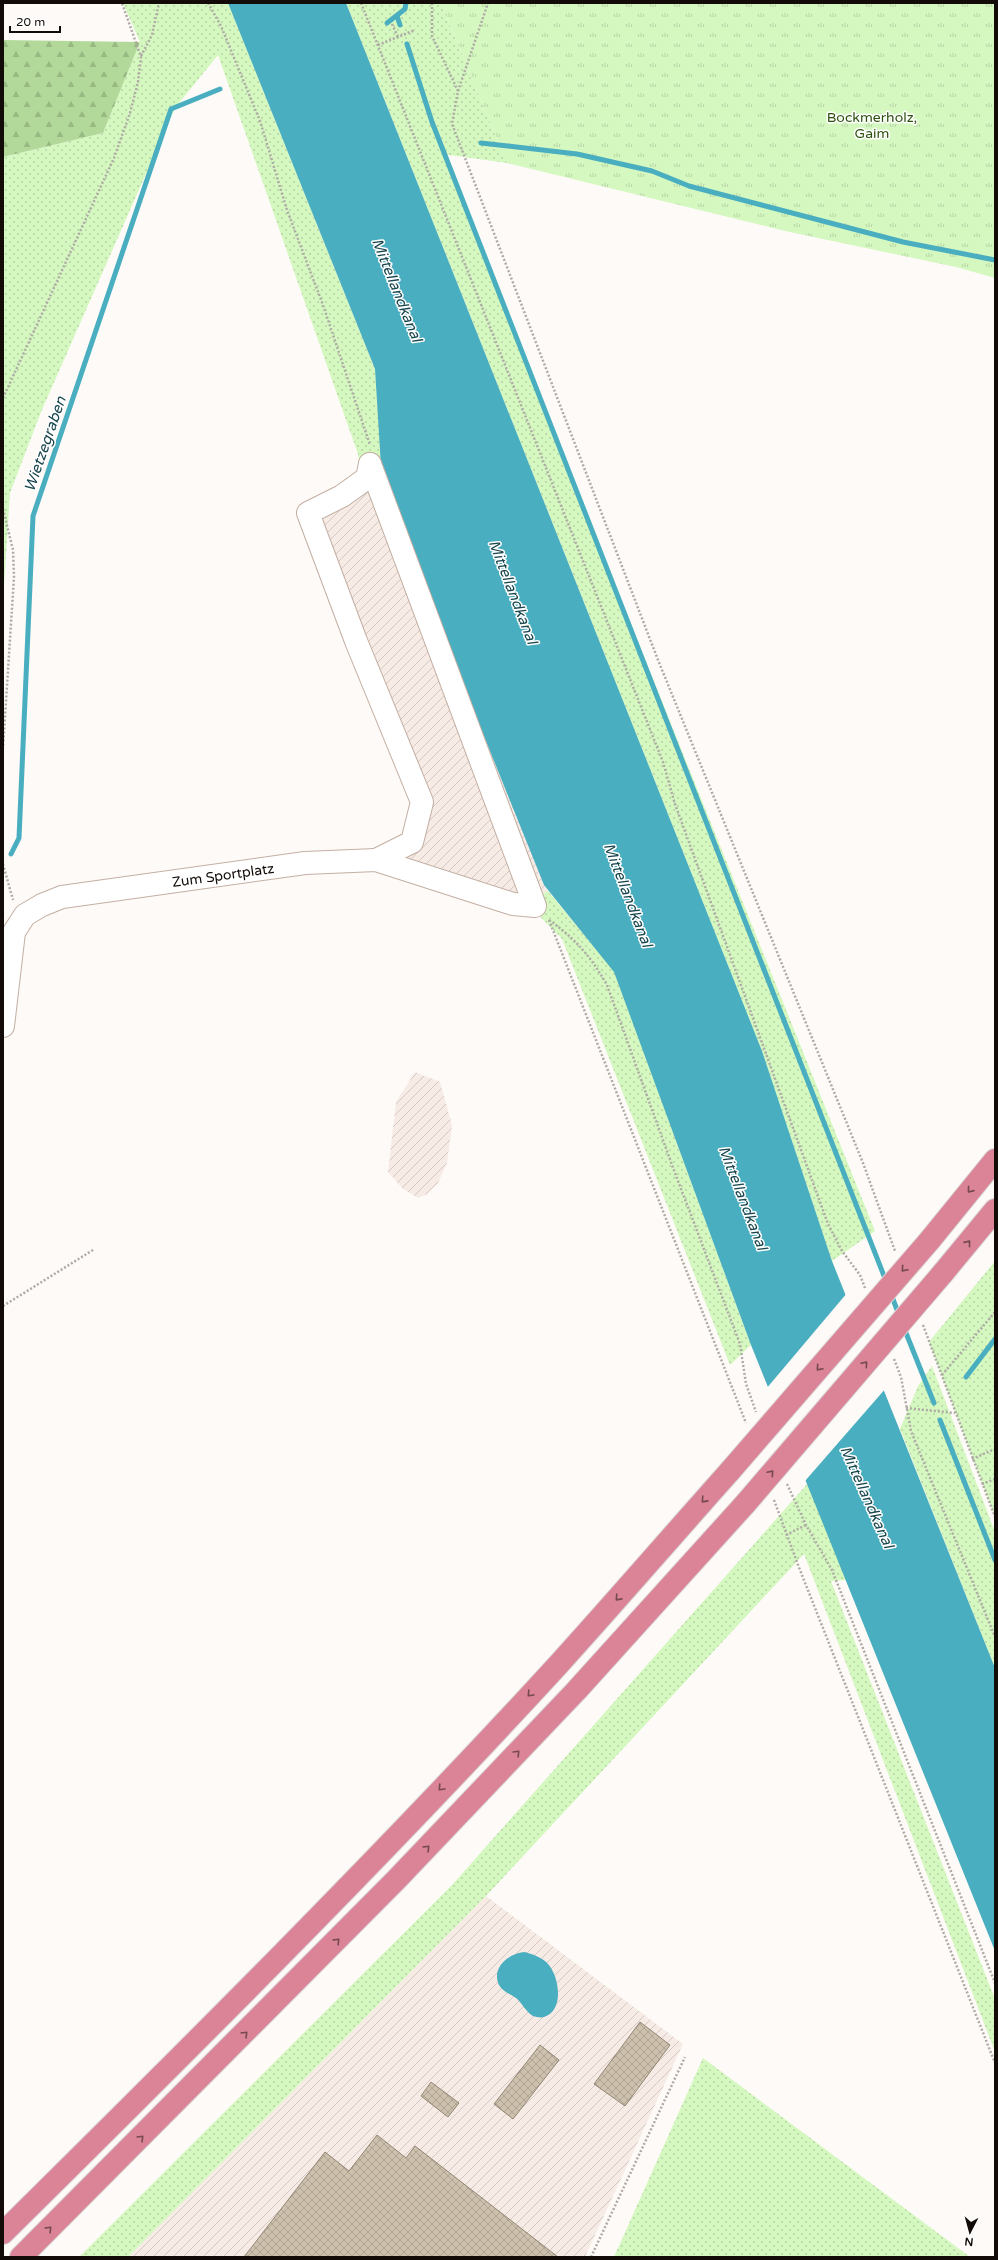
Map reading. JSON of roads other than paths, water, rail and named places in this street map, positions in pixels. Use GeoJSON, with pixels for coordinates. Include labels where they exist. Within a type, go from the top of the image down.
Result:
{"type":"FeatureCollection","features":[{"type":"Feature","properties":{"kind":"highway"},"geometry":{"type":"LineString","coordinates":[[3,2233],[195,2042],[381,1852],[558,1665],[730,1471],[930,1240],[995,1160]]}},
{"type":"Feature","properties":{"kind":"highway"},"geometry":{"type":"LineString","coordinates":[[21,2257],[396,1880],[576,1691],[746,1503],[995,1210]]}},
{"type":"Feature","properties":{"kind":"street","name":"Zum Sportplatz"},"geometry":{"type":"LineString","coordinates":[[3,1026],[14,932],[25,915],[42,905],[62,898],[305,863],[376,860],[513,904],[534,906],[370,464],[367,478],[342,496],[308,513],[356,641],[422,802],[412,842],[376,860]]}},
{"type":"Feature","properties":{"kind":"water","name":"Mittellandkanal"},"geometry":{"type":"Polygon","coordinates":[[[228,3],[346,3],[762,1051],[832,1261],[995,1668],[995,1951],[751,1345],[614,972],[544,885],[382,483],[375,369],[228,3]]]}},
{"type":"Feature","properties":{"kind":"water"},"geometry":{"type":"Polygon","coordinates":[[[524,1952],[543,1959],[552,1969],[555,1976],[558,1992],[557,2000],[551,2013],[544,2017],[533,2016],[516,1998],[500,1987],[497,1979],[497,1973],[502,1963],[518,1953],[524,1952]]]}},
{"type":"Feature","properties":{"kind":"waterway"},"geometry":{"type":"LineString","coordinates":[[387,23],[405,9],[406,3]]}},
{"type":"Feature","properties":{"kind":"waterway"},"geometry":{"type":"LineString","coordinates":[[397,16],[400,25]]}},
{"type":"Feature","properties":{"kind":"waterway"},"geometry":{"type":"LineString","coordinates":[[407,44],[432,122],[886,1281]]}},
{"type":"Feature","properties":{"kind":"waterway","name":"Wietzegraben"},"geometry":{"type":"LineString","coordinates":[[11,854],[19,838],[33,516],[171,109],[220,89]]}},
{"type":"Feature","properties":{"kind":"waterway"},"geometry":{"type":"LineString","coordinates":[[481,143],[577,154],[652,171],[689,186],[903,242],[995,260]]}},
{"type":"Feature","properties":{"kind":"waterway"},"geometry":{"type":"LineString","coordinates":[[891,1294],[899,1315]]}},
{"type":"Feature","properties":{"kind":"waterway"},"geometry":{"type":"LineString","coordinates":[[904,1328],[934,1403]]}},
{"type":"Feature","properties":{"kind":"waterway"},"geometry":{"type":"LineString","coordinates":[[966,1377],[995,1339]]}},
{"type":"Feature","properties":{"kind":"waterway"},"geometry":{"type":"LineString","coordinates":[[940,1420],[995,1560]]}},
{"type":"Feature","properties":{"kind":"park label","name":"Bockmerholz, Gaim"},"geometry":{"type":"Point","coordinates":[872,126]}}]}
